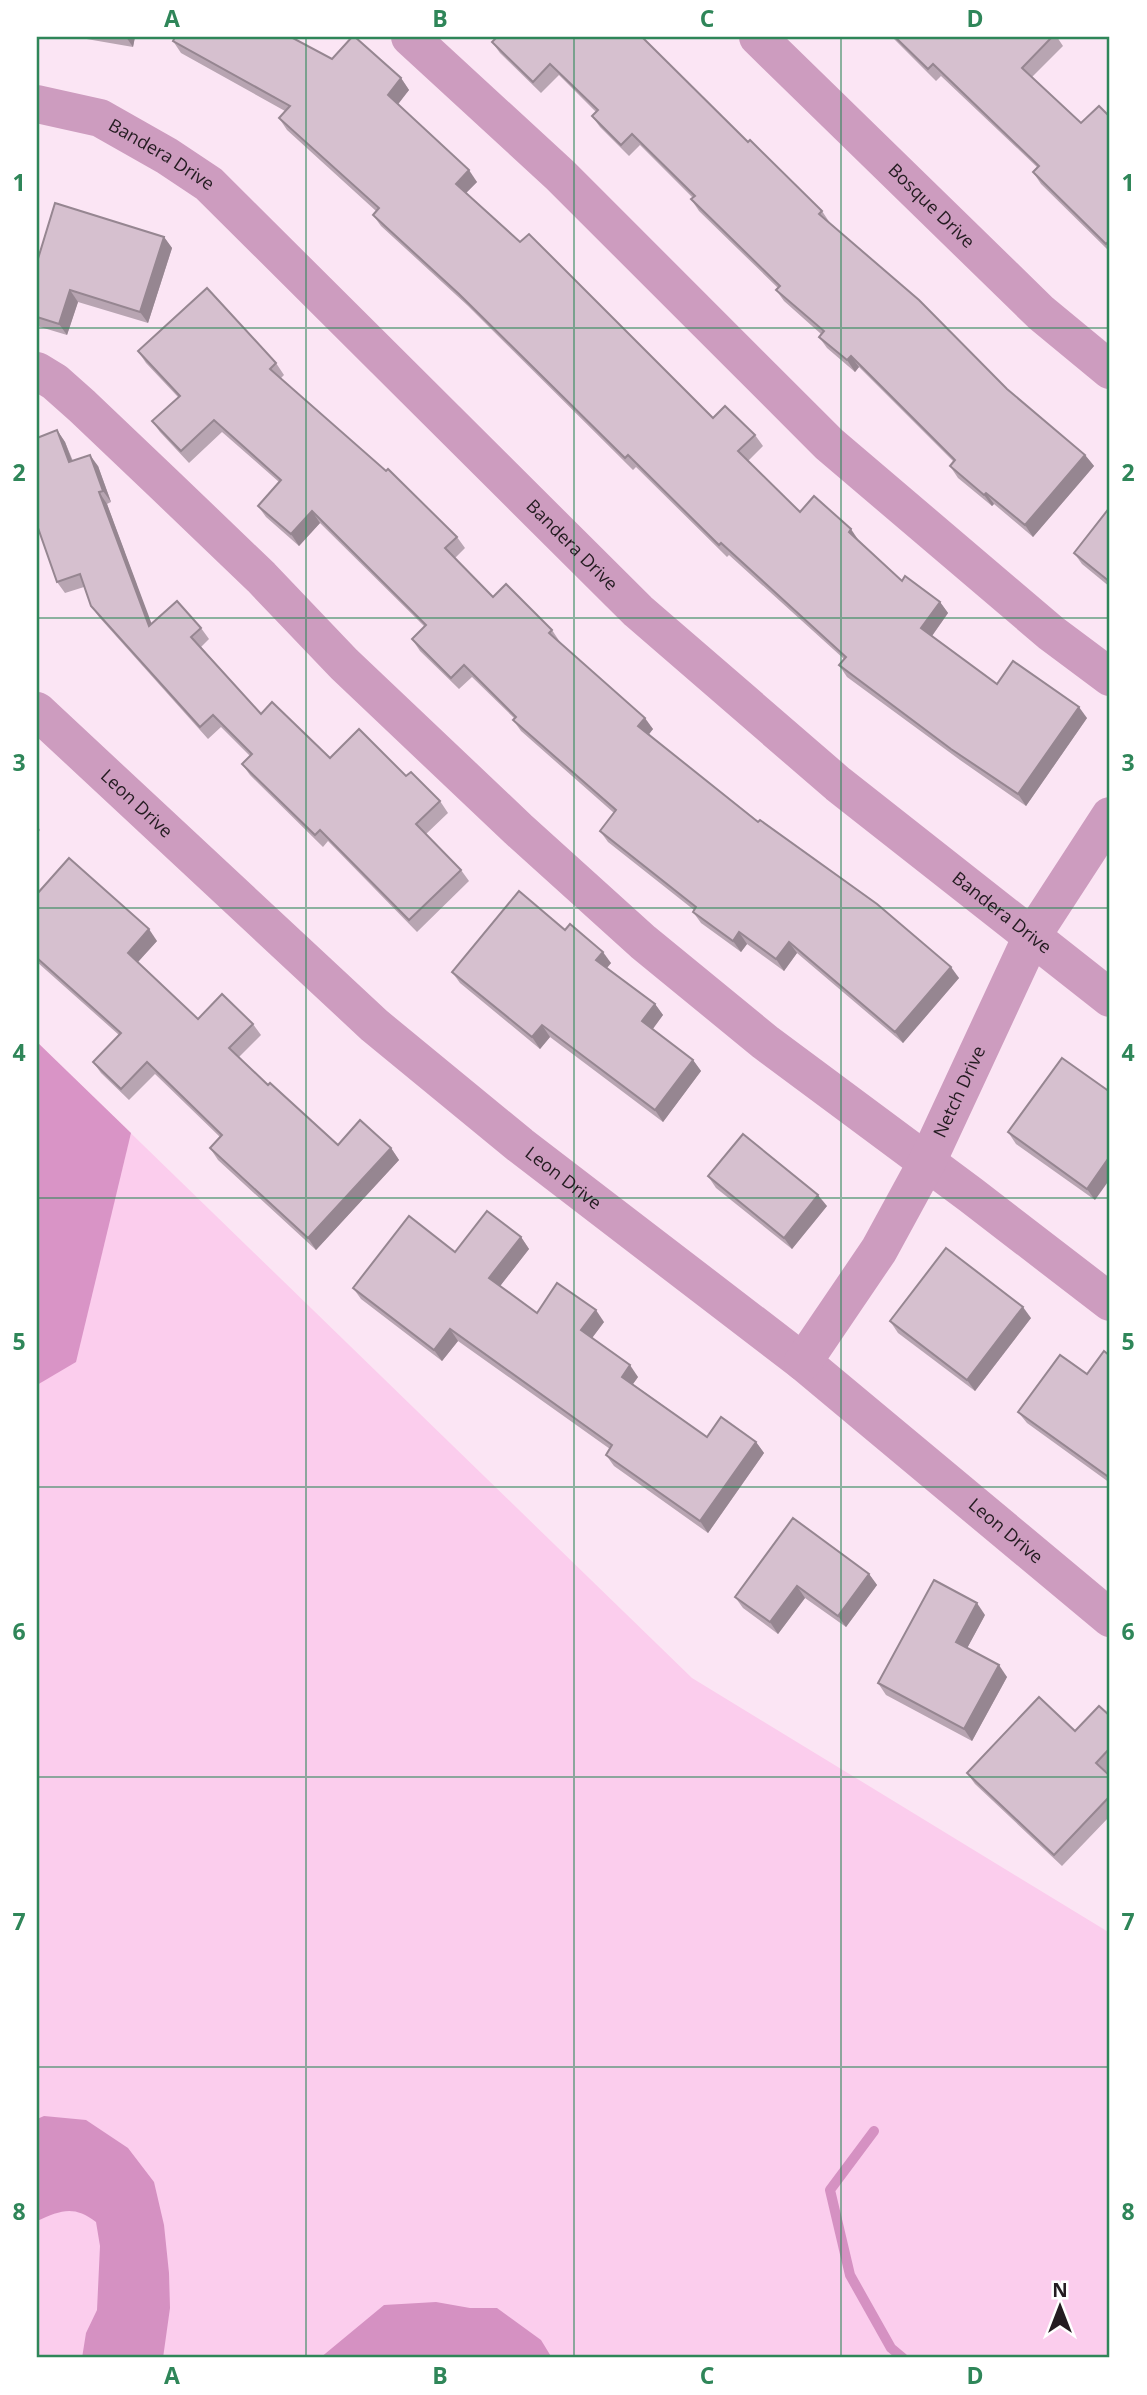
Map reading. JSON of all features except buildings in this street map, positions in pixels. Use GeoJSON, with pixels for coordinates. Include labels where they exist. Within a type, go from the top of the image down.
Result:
{"type":"FeatureCollection","features":[{"type":"Feature","properties":{"kind":"street"},"geometry":{"type":"LineString","coordinates":[[410,37],[560,176],[830,444],[1051,633],[1110,677]]}},
{"type":"Feature","properties":{"kind":"street","name":"Bosque Drive"},"geometry":{"type":"LineString","coordinates":[[758,37],[1041,313],[1110,370]]}},
{"type":"Feature","properties":{"kind":"street","name":"Bandera Drive"},"geometry":{"type":"LineString","coordinates":[[37,104],[100,118],[167,156],[209,184],[638,611],[838,784],[1110,998]]}},
{"type":"Feature","properties":{"kind":"street"},"geometry":{"type":"LineString","coordinates":[[37,371],[82,407],[164,484],[261,577],[344,664],[518,829],[643,942],[765,1042],[1110,1302]]}},
{"type":"Feature","properties":{"kind":"street","name":"Leon Drive"},"geometry":{"type":"LineString","coordinates":[[37,711],[374,1025],[520,1145],[803,1362],[1110,1618]]}},
{"type":"Feature","properties":{"kind":"street","name":"Netch Drive"},"geometry":{"type":"LineString","coordinates":[[803,1362],[879,1250],[927,1162],[1032,936],[1110,816]]}},
{"type":"Feature","properties":{"kind":"shaded area"},"geometry":{"type":"Polygon","coordinates":[[[37,1042],[692,1678],[1110,1933],[1110,2358],[37,2358],[37,1042]]]}},
{"type":"Feature","properties":{"kind":"shaded area"},"geometry":{"type":"Polygon","coordinates":[[[37,1042],[131,1133],[76,1362],[37,1385],[37,1042]]]}},
{"type":"Feature","properties":{"kind":"shaded area"},"geometry":{"type":"Polygon","coordinates":[[[44,2116],[86,2120],[128,2148],[154,2182],[164,2225],[169,2273],[170,2308],[163,2358],[82,2358],[86,2333],[97,2310],[100,2246],[96,2222],[81,2213],[60,2212],[37,2221],[37,2119],[44,2116]]]}},
{"type":"Feature","properties":{"kind":"shaded area"},"geometry":{"type":"Polygon","coordinates":[[[436,2302],[470,2308],[497,2308],[541,2340],[552,2358],[320,2358],[384,2305],[436,2302]]]}},
{"type":"Feature","properties":{"kind":"waterway"},"geometry":{"type":"LineString","coordinates":[[874,2131],[830,2190],[850,2275],[891,2348],[903,2358]]}}]}
